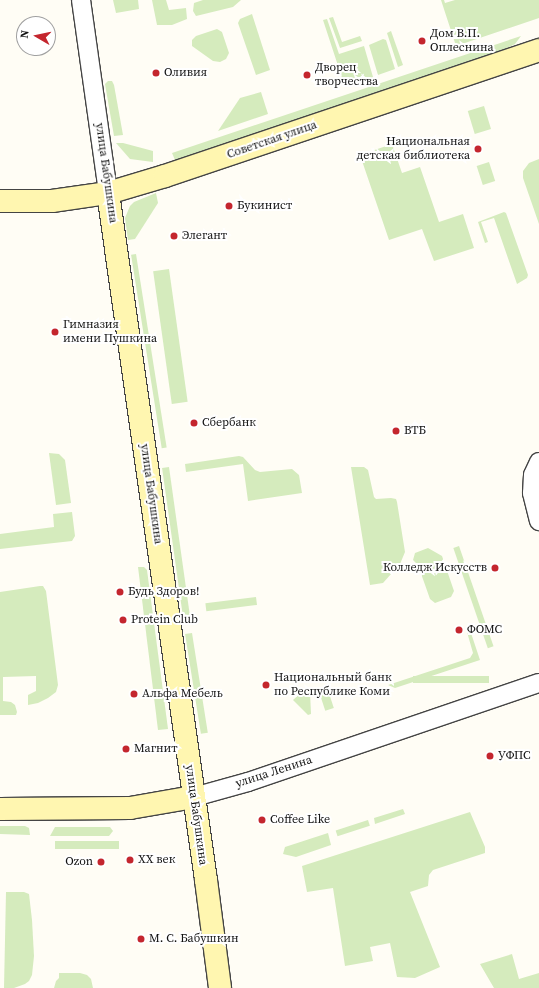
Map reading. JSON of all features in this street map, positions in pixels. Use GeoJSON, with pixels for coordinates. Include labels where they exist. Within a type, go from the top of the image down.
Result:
{"type":"FeatureCollection","features":[{"type":"Feature","properties":{"kind":"street","name":"улица Бабушкина"},"geometry":{"type":"LineString","coordinates":[[81,0],[220,988]]}},
{"type":"Feature","properties":{"kind":"street","name":"Советская улица"},"geometry":{"type":"LineString","coordinates":[[0,201],[52,201],[108,193],[166,176],[539,50]]}},
{"type":"Feature","properties":{"kind":"street"},"geometry":{"type":"LineString","coordinates":[[539,462],[533,475],[532,493],[539,521]]}},
{"type":"Feature","properties":{"kind":"street","name":"улица Ленина"},"geometry":{"type":"LineString","coordinates":[[0,809],[130,808],[194,797],[248,782],[539,683]]}},
{"type":"Feature","properties":{"kind":"green space"},"geometry":{"type":"Polygon","coordinates":[[[113,0],[138,0],[139,9],[116,13],[113,0]]]}},
{"type":"Feature","properties":{"kind":"green space"},"geometry":{"type":"Polygon","coordinates":[[[152,0],[166,0],[169,10],[186,8],[187,19],[172,25],[157,25],[152,0]]]}},
{"type":"Feature","properties":{"kind":"green space"},"geometry":{"type":"Polygon","coordinates":[[[203,0],[241,0],[233,7],[196,16],[193,11],[194,3],[203,0]]]}},
{"type":"Feature","properties":{"kind":"green space"},"geometry":{"type":"Polygon","coordinates":[[[441,0],[444,0],[445,3],[455,0],[539,0],[539,18],[456,46],[441,0]]]}},
{"type":"Feature","properties":{"kind":"green space"},"geometry":{"type":"Polygon","coordinates":[[[252,14],[270,70],[256,75],[238,23],[240,19],[252,14]]]}},
{"type":"Feature","properties":{"kind":"green space"},"geometry":{"type":"Polygon","coordinates":[[[333,17],[342,42],[360,36],[362,41],[340,48],[329,18],[333,17]]]}},
{"type":"Feature","properties":{"kind":"green space"},"geometry":{"type":"Polygon","coordinates":[[[327,19],[339,54],[364,46],[373,77],[345,87],[323,20],[327,19]]]}},
{"type":"Feature","properties":{"kind":"green space"},"geometry":{"type":"Polygon","coordinates":[[[217,29],[222,32],[229,53],[226,59],[220,62],[213,61],[192,46],[192,40],[196,36],[217,29]]]}},
{"type":"Feature","properties":{"kind":"green space"},"geometry":{"type":"Polygon","coordinates":[[[391,31],[403,65],[398,67],[387,33],[391,31]]]}},
{"type":"Feature","properties":{"kind":"green space"},"geometry":{"type":"Polygon","coordinates":[[[521,36],[515,44],[503,50],[175,160],[172,153],[521,36]]]}},
{"type":"Feature","properties":{"kind":"green space"},"geometry":{"type":"Polygon","coordinates":[[[383,39],[386,40],[395,69],[378,75],[369,45],[383,39]]]}},
{"type":"Feature","properties":{"kind":"green space"},"geometry":{"type":"Polygon","coordinates":[[[108,81],[112,81],[114,85],[123,135],[114,136],[105,84],[108,81]]]}},
{"type":"Feature","properties":{"kind":"green space"},"geometry":{"type":"Polygon","coordinates":[[[261,92],[268,114],[218,131],[240,98],[261,92]]]}},
{"type":"Feature","properties":{"kind":"green space"},"geometry":{"type":"Polygon","coordinates":[[[484,106],[491,129],[475,134],[468,111],[484,106]]]}},
{"type":"Feature","properties":{"kind":"green space"},"geometry":{"type":"Polygon","coordinates":[[[116,143],[123,143],[153,151],[153,162],[130,159],[116,143]]]}},
{"type":"Feature","properties":{"kind":"green space"},"geometry":{"type":"Polygon","coordinates":[[[392,144],[402,173],[420,167],[439,222],[463,214],[474,248],[434,261],[422,229],[389,240],[360,155],[392,144]]]}},
{"type":"Feature","properties":{"kind":"green space"},"geometry":{"type":"Polygon","coordinates":[[[539,159],[539,224],[523,178],[523,171],[529,163],[539,159]]]}},
{"type":"Feature","properties":{"kind":"green space"},"geometry":{"type":"Polygon","coordinates":[[[489,162],[495,181],[483,185],[477,166],[489,162]]]}},
{"type":"Feature","properties":{"kind":"green space"},"geometry":{"type":"Polygon","coordinates":[[[156,193],[158,203],[135,239],[128,240],[125,218],[130,206],[134,202],[156,193]]]}},
{"type":"Feature","properties":{"kind":"green space"},"geometry":{"type":"Polygon","coordinates":[[[504,212],[506,213],[528,275],[527,278],[517,284],[494,218],[481,222],[488,242],[485,243],[478,222],[504,212]]]}},
{"type":"Feature","properties":{"kind":"green space"},"geometry":{"type":"Polygon","coordinates":[[[136,254],[167,448],[162,448],[131,255],[136,254]]]}},
{"type":"Feature","properties":{"kind":"green space"},"geometry":{"type":"Polygon","coordinates":[[[169,269],[188,402],[172,404],[153,271],[169,269]]]}},
{"type":"Feature","properties":{"kind":"green space"},"geometry":{"type":"Polygon","coordinates":[[[49,453],[59,454],[65,460],[71,503],[56,505],[49,453]]]}},
{"type":"Feature","properties":{"kind":"green space"},"geometry":{"type":"Polygon","coordinates":[[[239,456],[243,457],[255,470],[260,472],[292,469],[299,475],[302,493],[248,501],[243,464],[186,472],[185,464],[239,456]]]}},
{"type":"Feature","properties":{"kind":"green space"},"geometry":{"type":"Polygon","coordinates":[[[169,467],[190,619],[183,619],[162,468],[169,467]]]}},
{"type":"Feature","properties":{"kind":"green space"},"geometry":{"type":"Polygon","coordinates":[[[351,467],[364,467],[368,470],[374,497],[376,499],[391,498],[396,499],[397,502],[405,552],[400,564],[383,583],[370,585],[351,467]]]}},
{"type":"Feature","properties":{"kind":"green space"},"geometry":{"type":"Polygon","coordinates":[[[72,512],[75,536],[72,541],[0,549],[0,534],[54,527],[53,514],[72,512]]]}},
{"type":"Feature","properties":{"kind":"green space"},"geometry":{"type":"Polygon","coordinates":[[[459,546],[494,646],[488,648],[453,548],[459,546]]]}},
{"type":"Feature","properties":{"kind":"green space"},"geometry":{"type":"Polygon","coordinates":[[[428,548],[442,556],[454,591],[451,597],[435,603],[430,599],[418,565],[413,560],[415,553],[428,548]]]}},
{"type":"Feature","properties":{"kind":"green space"},"geometry":{"type":"Polygon","coordinates":[[[138,567],[144,567],[147,570],[168,729],[158,730],[138,567]]]}},
{"type":"Feature","properties":{"kind":"green space"},"geometry":{"type":"Polygon","coordinates":[[[43,586],[46,591],[58,685],[56,692],[38,703],[28,705],[28,695],[36,691],[36,676],[3,677],[3,701],[11,702],[15,705],[17,712],[16,715],[0,715],[0,592],[43,586]]]}},
{"type":"Feature","properties":{"kind":"green space"},"geometry":{"type":"Polygon","coordinates":[[[256,597],[257,605],[206,611],[205,603],[256,597]]]}},
{"type":"Feature","properties":{"kind":"green space"},"geometry":{"type":"Polygon","coordinates":[[[470,630],[480,660],[395,688],[388,685],[470,658],[473,653],[467,632],[470,630]]]}},
{"type":"Feature","properties":{"kind":"green space"},"geometry":{"type":"Polygon","coordinates":[[[192,633],[208,733],[201,734],[185,634],[192,633]]]}},
{"type":"Feature","properties":{"kind":"green space"},"geometry":{"type":"Polygon","coordinates":[[[413,676],[489,676],[489,683],[413,683],[413,676]]]}},
{"type":"Feature","properties":{"kind":"green space"},"geometry":{"type":"Polygon","coordinates":[[[327,687],[334,708],[325,711],[318,690],[327,687]]]}},
{"type":"Feature","properties":{"kind":"green space"},"geometry":{"type":"Polygon","coordinates":[[[302,692],[310,692],[311,714],[308,715],[293,700],[302,692]]]}},
{"type":"Feature","properties":{"kind":"green space"},"geometry":{"type":"Polygon","coordinates":[[[403,809],[405,814],[375,824],[374,818],[403,809]]]}},
{"type":"Feature","properties":{"kind":"green space"},"geometry":{"type":"Polygon","coordinates":[[[470,812],[485,847],[485,853],[433,870],[429,875],[428,886],[410,892],[440,967],[415,978],[397,977],[390,943],[370,947],[373,961],[345,966],[333,888],[307,892],[302,866],[470,812]]]}},
{"type":"Feature","properties":{"kind":"green space"},"geometry":{"type":"Polygon","coordinates":[[[368,820],[370,826],[338,836],[336,831],[368,820]]]}},
{"type":"Feature","properties":{"kind":"green space"},"geometry":{"type":"Polygon","coordinates":[[[0,826],[25,826],[29,828],[30,835],[0,834],[0,826]]]}},
{"type":"Feature","properties":{"kind":"green space"},"geometry":{"type":"Polygon","coordinates":[[[55,827],[110,827],[113,831],[109,836],[50,836],[55,827]]]}},
{"type":"Feature","properties":{"kind":"green space"},"geometry":{"type":"Polygon","coordinates":[[[328,833],[331,845],[296,857],[283,854],[285,847],[328,833]]]}},
{"type":"Feature","properties":{"kind":"green space"},"geometry":{"type":"Polygon","coordinates":[[[55,841],[119,841],[119,849],[55,849],[55,841]]]}},
{"type":"Feature","properties":{"kind":"green space"},"geometry":{"type":"Polygon","coordinates":[[[6,892],[24,892],[29,894],[32,920],[34,956],[32,975],[29,981],[25,984],[14,988],[4,988],[6,892]]]}},
{"type":"Feature","properties":{"kind":"green space"},"geometry":{"type":"Polygon","coordinates":[[[512,954],[519,979],[539,973],[539,988],[494,988],[480,964],[512,954]]]}},
{"type":"Feature","properties":{"kind":"green space"},"geometry":{"type":"Polygon","coordinates":[[[59,973],[80,973],[87,975],[91,979],[93,988],[54,988],[56,981],[59,978],[59,973]]]}},
{"type":"Feature","properties":{"kind":"place","name":"Дом В.П. Оплеснина"},"geometry":{"type":"Point","coordinates":[422,41]}},
{"type":"Feature","properties":{"kind":"place","name":"Оливия"},"geometry":{"type":"Point","coordinates":[156,73]}},
{"type":"Feature","properties":{"kind":"place","name":"Дворец творчества"},"geometry":{"type":"Point","coordinates":[307,75]}},
{"type":"Feature","properties":{"kind":"place","name":"Национальная детская библиотека"},"geometry":{"type":"Point","coordinates":[478,149]}},
{"type":"Feature","properties":{"kind":"place","name":"Букинист"},"geometry":{"type":"Point","coordinates":[229,206]}},
{"type":"Feature","properties":{"kind":"place","name":"Элегант"},"geometry":{"type":"Point","coordinates":[174,236]}},
{"type":"Feature","properties":{"kind":"place","name":"Гимназия имени Пушкина"},"geometry":{"type":"Point","coordinates":[55,332]}},
{"type":"Feature","properties":{"kind":"place","name":"Сбербанк"},"geometry":{"type":"Point","coordinates":[194,423]}},
{"type":"Feature","properties":{"kind":"place","name":"ВТБ"},"geometry":{"type":"Point","coordinates":[396,431]}},
{"type":"Feature","properties":{"kind":"place","name":"Колледж Искусств"},"geometry":{"type":"Point","coordinates":[495,568]}},
{"type":"Feature","properties":{"kind":"place","name":"Будь Здоров!"},"geometry":{"type":"Point","coordinates":[120,592]}},
{"type":"Feature","properties":{"kind":"place","name":"Protein Club"},"geometry":{"type":"Point","coordinates":[123,620]}},
{"type":"Feature","properties":{"kind":"place","name":"ФОМС"},"geometry":{"type":"Point","coordinates":[459,630]}},
{"type":"Feature","properties":{"kind":"place","name":"Национальный банк по Республике Коми"},"geometry":{"type":"Point","coordinates":[266,685]}},
{"type":"Feature","properties":{"kind":"place","name":"Альфа Мебель"},"geometry":{"type":"Point","coordinates":[134,694]}},
{"type":"Feature","properties":{"kind":"place","name":"Магнит"},"geometry":{"type":"Point","coordinates":[126,749]}},
{"type":"Feature","properties":{"kind":"place","name":"УФПС"},"geometry":{"type":"Point","coordinates":[490,756]}},
{"type":"Feature","properties":{"kind":"place","name":"Coffee Like"},"geometry":{"type":"Point","coordinates":[262,820]}},
{"type":"Feature","properties":{"kind":"place","name":"XX век"},"geometry":{"type":"Point","coordinates":[130,860]}},
{"type":"Feature","properties":{"kind":"place","name":"Ozon"},"geometry":{"type":"Point","coordinates":[101,862]}},
{"type":"Feature","properties":{"kind":"place","name":"М. С. Бабушкин"},"geometry":{"type":"Point","coordinates":[141,939]}}]}
